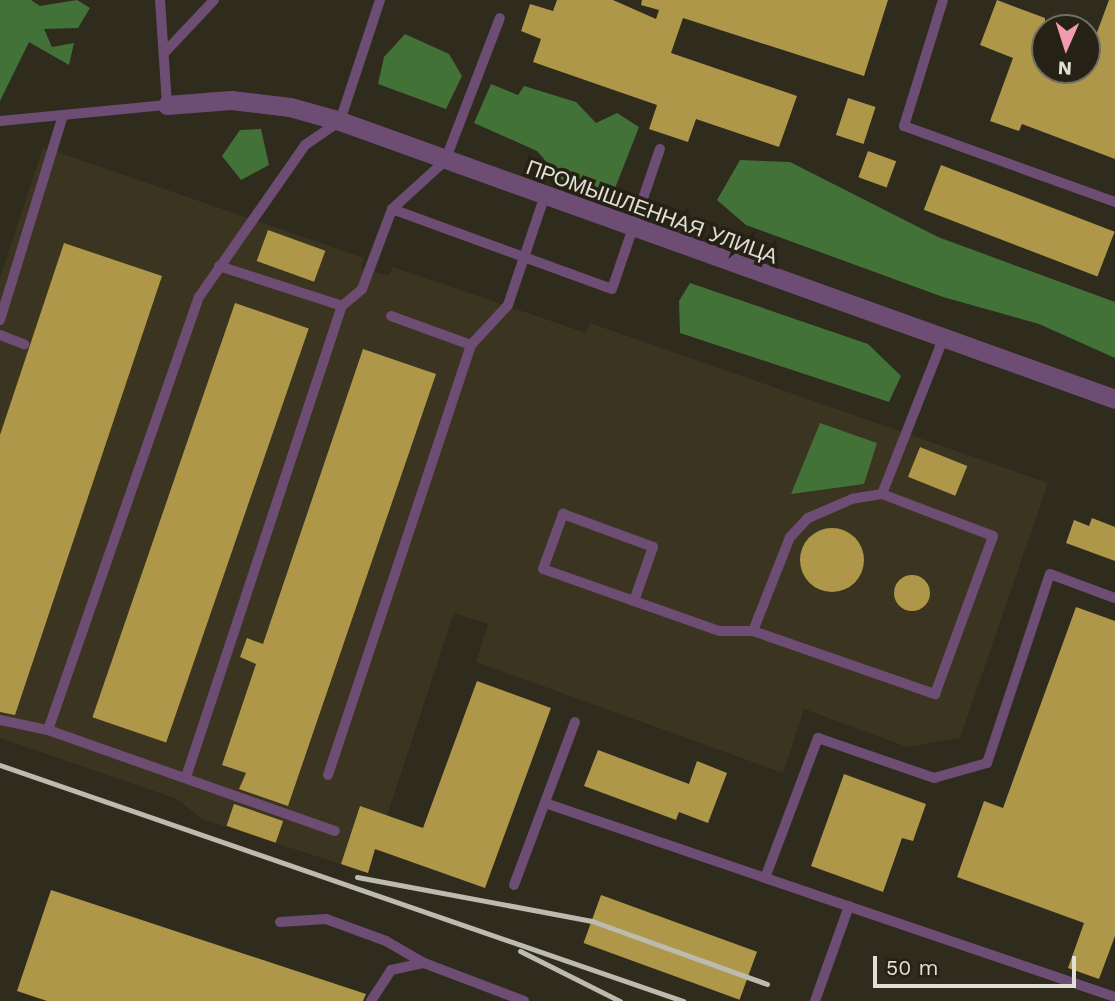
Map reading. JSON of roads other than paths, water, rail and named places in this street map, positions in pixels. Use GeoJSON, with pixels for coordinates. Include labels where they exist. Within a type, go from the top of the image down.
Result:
{"type":"FeatureCollection","features":[{"type":"Feature","properties":{"kind":"street","name":"ПРОМЫШЛЕННАЯ УЛИЦА"},"geometry":{"type":"LineString","coordinates":[[167,105],[231,100],[290,107],[340,121],[633,230],[1115,399]]}},
{"type":"Feature","properties":{"kind":"lane"},"geometry":{"type":"LineString","coordinates":[[0,121],[167,105],[166,51],[160,0]]}},
{"type":"Feature","properties":{"kind":"lane"},"geometry":{"type":"LineString","coordinates":[[166,51],[214,0]]}},
{"type":"Feature","properties":{"kind":"lane"},"geometry":{"type":"LineString","coordinates":[[48,730],[199,297],[305,145],[340,121],[380,0]]}},
{"type":"Feature","properties":{"kind":"lane"},"geometry":{"type":"LineString","coordinates":[[943,0],[904,127],[1115,202]]}},
{"type":"Feature","properties":{"kind":"lane"},"geometry":{"type":"LineString","coordinates":[[186,777],[342,306],[362,289],[392,209],[445,161],[500,18]]}},
{"type":"Feature","properties":{"kind":"lane"},"geometry":{"type":"LineString","coordinates":[[0,320],[63,115]]}},
{"type":"Feature","properties":{"kind":"lane"},"geometry":{"type":"LineString","coordinates":[[392,209],[612,289],[660,149]]}},
{"type":"Feature","properties":{"kind":"lane"},"geometry":{"type":"LineString","coordinates":[[328,775],[471,345],[508,305],[544,198]]}},
{"type":"Feature","properties":{"kind":"lane"},"geometry":{"type":"LineString","coordinates":[[219,266],[342,306]]}},
{"type":"Feature","properties":{"kind":"lane"},"geometry":{"type":"LineString","coordinates":[[391,316],[471,345]]}},
{"type":"Feature","properties":{"kind":"lane"},"geometry":{"type":"LineString","coordinates":[[0,335],[23,344]]}},
{"type":"Feature","properties":{"kind":"lane"},"geometry":{"type":"LineString","coordinates":[[882,494],[943,339]]}},
{"type":"Feature","properties":{"kind":"lane"},"geometry":{"type":"LineString","coordinates":[[634,601],[653,547],[563,514],[543,569],[719,631],[753,631],[935,694],[993,536],[882,494],[852,499],[808,518],[790,537],[753,631]]}},
{"type":"Feature","properties":{"kind":"lane"},"geometry":{"type":"LineString","coordinates":[[765,878],[818,738],[934,778],[987,763],[1050,574],[1115,598]]}},
{"type":"Feature","properties":{"kind":"lane"},"geometry":{"type":"LineString","coordinates":[[0,720],[48,730],[335,831]]}},
{"type":"Feature","properties":{"kind":"lane"},"geometry":{"type":"LineString","coordinates":[[514,885],[575,722]]}},
{"type":"Feature","properties":{"kind":"lane"},"geometry":{"type":"LineString","coordinates":[[545,803],[1115,997]]}},
{"type":"Feature","properties":{"kind":"lane"},"geometry":{"type":"LineString","coordinates":[[815,1001],[849,906]]}},
{"type":"Feature","properties":{"kind":"lane"},"geometry":{"type":"LineString","coordinates":[[280,922],[326,919],[386,941],[424,963],[524,1001]]}},
{"type":"Feature","properties":{"kind":"lane"},"geometry":{"type":"LineString","coordinates":[[371,1001],[391,970],[424,963]]}},
{"type":"Feature","properties":{"kind":"railway"},"geometry":{"type":"LineString","coordinates":[[0,765],[683,1001]]}},
{"type":"Feature","properties":{"kind":"railway"},"geometry":{"type":"LineString","coordinates":[[357,877],[592,921],[767,984]]}},
{"type":"Feature","properties":{"kind":"railway"},"geometry":{"type":"LineString","coordinates":[[520,951],[620,1001]]}}]}
